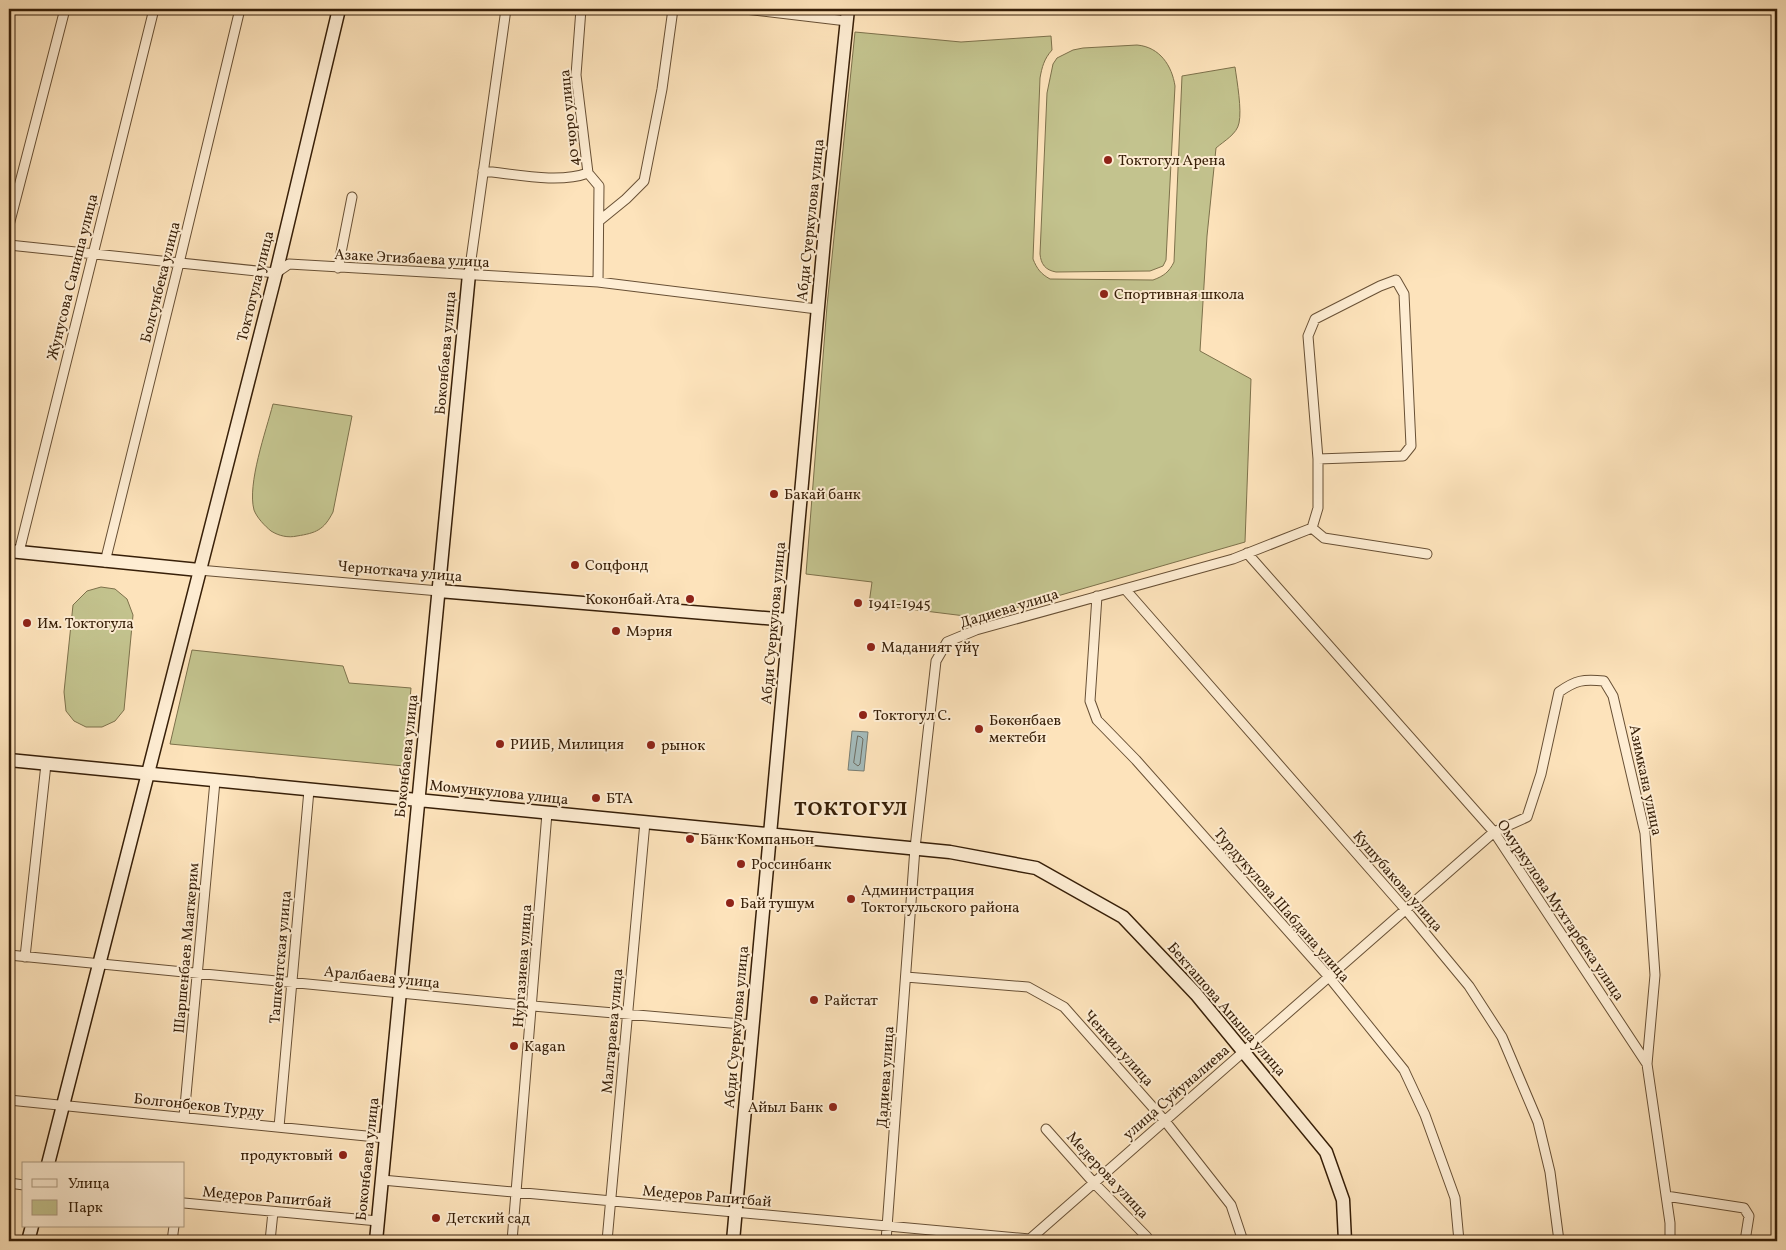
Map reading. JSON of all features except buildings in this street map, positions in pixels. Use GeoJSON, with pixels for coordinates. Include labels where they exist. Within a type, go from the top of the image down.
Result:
{"type":"FeatureCollection","features":[{"type":"Feature","properties":{"kind":"street"},"geometry":{"type":"LineString","coordinates":[[9,225],[65,9]]}},
{"type":"Feature","properties":{"kind":"street","name":"Жунусова Сапиша улица"},"geometry":{"type":"LineString","coordinates":[[14,551],[154,9]]}},
{"type":"Feature","properties":{"kind":"street","name":"Болсунбека улица"},"geometry":{"type":"LineString","coordinates":[[105,562],[240,9]]}},
{"type":"Feature","properties":{"kind":"street","name":"Токтогула улица"},"geometry":{"type":"LineString","coordinates":[[49,1162],[276,273],[338,9]]}},
{"type":"Feature","properties":{"kind":"street"},"geometry":{"type":"LineString","coordinates":[[469,274],[506,9]]}},
{"type":"Feature","properties":{"kind":"street","name":"40 чоро улица"},"geometry":{"type":"LineString","coordinates":[[581,9],[576,75],[588,173],[599,186],[598,282]]}},
{"type":"Feature","properties":{"kind":"street"},"geometry":{"type":"LineString","coordinates":[[598,221],[626,199],[644,181],[662,88],[673,9]]}},
{"type":"Feature","properties":{"kind":"street"},"geometry":{"type":"LineString","coordinates":[[745,9],[847,15]]}},
{"type":"Feature","properties":{"kind":"street","name":"Абди Суеркулова улица"},"geometry":{"type":"LineString","coordinates":[[733,1241],[817,309],[847,15]]}},
{"type":"Feature","properties":{"kind":"street"},"geometry":{"type":"LineString","coordinates":[[483,171],[552,178],[578,176],[588,173]]}},
{"type":"Feature","properties":{"kind":"street"},"geometry":{"type":"LineString","coordinates":[[338,268],[352,197]]}},
{"type":"Feature","properties":{"kind":"street","name":"Азаке Эгизбаева улица"},"geometry":{"type":"LineString","coordinates":[[9,246],[276,273],[289,264],[598,282],[817,309]]}},
{"type":"Feature","properties":{"kind":"street","name":"Боконбаева улица"},"geometry":{"type":"LineString","coordinates":[[376,1241],[469,274]]}},
{"type":"Feature","properties":{"kind":"street"},"geometry":{"type":"LineString","coordinates":[[1318,459],[1403,456],[1411,446],[1404,294],[1396,280],[1380,286],[1315,319],[1308,336],[1318,459],[1318,508],[1312,528],[1324,538],[1427,554]]}},
{"type":"Feature","properties":{"kind":"street","name":"Дадиева улица"},"geometry":{"type":"LineString","coordinates":[[886,1241],[915,848],[936,660],[947,642],[976,630],[1233,559],[1312,528]]}},
{"type":"Feature","properties":{"kind":"street","name":"Черноткача улица"},"geometry":{"type":"LineString","coordinates":[[14,551],[105,562],[789,620]]}},
{"type":"Feature","properties":{"kind":"street","name":"Омуркулова Мухтарбека улица"},"geometry":{"type":"LineString","coordinates":[[1247,553],[1494,832],[1647,1064],[1670,1223],[1670,1241]]}},
{"type":"Feature","properties":{"kind":"street","name":"Кушубакова улица"},"geometry":{"type":"LineString","coordinates":[[1125,589],[1406,910],[1468,986],[1502,1037],[1538,1122],[1550,1172],[1559,1241]]}},
{"type":"Feature","properties":{"kind":"street","name":"Турдукулова Шабдана улица"},"geometry":{"type":"LineString","coordinates":[[1097,596],[1090,701],[1097,720],[1136,760],[1329,978],[1404,1070],[1425,1115],[1455,1198],[1459,1241]]}},
{"type":"Feature","properties":{"kind":"street","name":"Азимкана улица"},"geometry":{"type":"LineString","coordinates":[[1527,816],[1540,774],[1559,692],[1571,684],[1585,679],[1604,681],[1613,696],[1645,833],[1655,975],[1647,1064]]}},
{"type":"Feature","properties":{"kind":"street","name":"Момункулова улица"},"geometry":{"type":"LineString","coordinates":[[9,760],[950,852]]}},
{"type":"Feature","properties":{"kind":"street"},"geometry":{"type":"LineString","coordinates":[[25,957],[46,764]]}},
{"type":"Feature","properties":{"kind":"street","name":"Шаршенбаев Мааткерим"},"geometry":{"type":"LineString","coordinates":[[184,1117],[215,781]]}},
{"type":"Feature","properties":{"kind":"street","name":"Ташкентская улица"},"geometry":{"type":"LineString","coordinates":[[279,1127],[309,790]]}},
{"type":"Feature","properties":{"kind":"street","name":"Нургазиева улица"},"geometry":{"type":"LineString","coordinates":[[512,1241],[547,813]]}},
{"type":"Feature","properties":{"kind":"street","name":"улица Суйуналиева"},"geometry":{"type":"LineString","coordinates":[[1030,1240],[1494,832],[1527,816]]}},
{"type":"Feature","properties":{"kind":"street","name":"Малгараева улица"},"geometry":{"type":"LineString","coordinates":[[607,1241],[645,822]]}},
{"type":"Feature","properties":{"kind":"street","name":"Бекташова Апыша улица"},"geometry":{"type":"LineString","coordinates":[[950,852],[1036,868],[1123,917],[1196,994],[1326,1152],[1343,1200],[1345,1241]]}},
{"type":"Feature","properties":{"kind":"street","name":"Аралбаева улица"},"geometry":{"type":"LineString","coordinates":[[9,955],[532,1006],[752,1025]]}},
{"type":"Feature","properties":{"kind":"street","name":"Ченкил улица"},"geometry":{"type":"LineString","coordinates":[[906,977],[1028,987],[1064,1007],[1165,1121],[1231,1205],[1243,1241]]}},
{"type":"Feature","properties":{"kind":"street","name":"Болгонбеков Турду"},"geometry":{"type":"LineString","coordinates":[[9,1100],[386,1138]]}},
{"type":"Feature","properties":{"kind":"street","name":"Медерова улица"},"geometry":{"type":"LineString","coordinates":[[1046,1129],[1094,1183],[1146,1236],[1148,1241]]}},
{"type":"Feature","properties":{"kind":"street","name":"Медеров Рапитбай"},"geometry":{"type":"LineString","coordinates":[[382,1180],[1030,1240]]}},
{"type":"Feature","properties":{"kind":"street"},"geometry":{"type":"LineString","coordinates":[[9,1184],[22,1185]]}},
{"type":"Feature","properties":{"kind":"street"},"geometry":{"type":"LineString","coordinates":[[1666,1196],[1744,1208],[1749,1216],[1745,1241]]}},
{"type":"Feature","properties":{"kind":"street","name":"Медеров Рапитбай"},"geometry":{"type":"LineString","coordinates":[[185,1203],[378,1221]]}},
{"type":"Feature","properties":{"kind":"street"},"geometry":{"type":"LineString","coordinates":[[270,1241],[273,1212]]}},
{"type":"Feature","properties":{"kind":"street"},"geometry":{"type":"LineString","coordinates":[[28,1241],[31,1228]]}},
{"type":"Feature","properties":{"kind":"street"},"geometry":{"type":"LineString","coordinates":[[172,1241],[174,1228]]}},
{"type":"Feature","properties":{"kind":"green space"},"geometry":{"type":"Polygon","coordinates":[[[855,32],[961,42],[1051,36],[1052,50],[1044,63],[1040,78],[1033,259],[1040,271],[1050,279],[1153,280],[1168,271],[1174,262],[1182,76],[1235,67],[1240,117],[1236,131],[1216,148],[1207,236],[1200,351],[1251,379],[1245,542],[981,618],[869,604],[872,582],[806,574],[827,306],[855,32]]]}},
{"type":"Feature","properties":{"kind":"green space","name":"Токтогул Арена"},"geometry":{"type":"Polygon","coordinates":[[[1137,45],[1152,49],[1164,59],[1171,71],[1175,86],[1166,260],[1163,266],[1150,271],[1056,272],[1049,270],[1041,261],[1040,254],[1047,93],[1053,64],[1057,58],[1073,50],[1137,45]]]}},
{"type":"Feature","properties":{"kind":"green space"},"geometry":{"type":"Polygon","coordinates":[[[273,404],[352,416],[333,512],[323,527],[309,534],[290,537],[277,534],[264,524],[254,510],[253,486],[255,472],[273,404]]]}},
{"type":"Feature","properties":{"kind":"green space"},"geometry":{"type":"Polygon","coordinates":[[[101,587],[115,589],[127,599],[133,615],[124,710],[115,721],[102,727],[86,727],[74,721],[66,711],[64,692],[73,605],[87,591],[101,587]]]}},
{"type":"Feature","properties":{"kind":"green space"},"geometry":{"type":"Polygon","coordinates":[[[192,650],[343,666],[349,683],[411,688],[404,766],[170,744],[192,650]]]}},
{"type":"Feature","properties":{"kind":"water"},"geometry":{"type":"Polygon","coordinates":[[[852,731],[868,732],[864,771],[848,770],[852,731]]]}},
{"type":"Feature","properties":{"kind":"place","name":"Токтогул Арена"},"geometry":{"type":"Point","coordinates":[1108,160]}},
{"type":"Feature","properties":{"kind":"place","name":"Спортивная школа"},"geometry":{"type":"Point","coordinates":[1104,294]}},
{"type":"Feature","properties":{"kind":"place","name":"Бакай банк"},"geometry":{"type":"Point","coordinates":[774,494]}},
{"type":"Feature","properties":{"kind":"place","name":"Соцфонд"},"geometry":{"type":"Point","coordinates":[575,565]}},
{"type":"Feature","properties":{"kind":"place","name":"Коконбай Ата"},"geometry":{"type":"Point","coordinates":[690,599]}},
{"type":"Feature","properties":{"kind":"place","name":"1941-1945"},"geometry":{"type":"Point","coordinates":[858,603]}},
{"type":"Feature","properties":{"kind":"place","name":"Им. Токтогула"},"geometry":{"type":"Point","coordinates":[27,623]}},
{"type":"Feature","properties":{"kind":"place","name":"Мэрия"},"geometry":{"type":"Point","coordinates":[616,631]}},
{"type":"Feature","properties":{"kind":"place","name":"Маданият үйү"},"geometry":{"type":"Point","coordinates":[871,647]}},
{"type":"Feature","properties":{"kind":"place","name":"Токтогул С."},"geometry":{"type":"Point","coordinates":[863,715]}},
{"type":"Feature","properties":{"kind":"place","name":"Бөкөнбаев мектеби"},"geometry":{"type":"Point","coordinates":[979,729]}},
{"type":"Feature","properties":{"kind":"place","name":"РИИБ, Милиция"},"geometry":{"type":"Point","coordinates":[500,744]}},
{"type":"Feature","properties":{"kind":"place","name":"рынок"},"geometry":{"type":"Point","coordinates":[651,745]}},
{"type":"Feature","properties":{"kind":"place","name":"БТА"},"geometry":{"type":"Point","coordinates":[596,798]}},
{"type":"Feature","properties":{"kind":"place","name":"Банк Компаньон"},"geometry":{"type":"Point","coordinates":[690,839]}},
{"type":"Feature","properties":{"kind":"place","name":"Россинбанк"},"geometry":{"type":"Point","coordinates":[741,864]}},
{"type":"Feature","properties":{"kind":"place","name":"Администрация Токтогульского района"},"geometry":{"type":"Point","coordinates":[851,899]}},
{"type":"Feature","properties":{"kind":"place","name":"Бай тушум"},"geometry":{"type":"Point","coordinates":[730,903]}},
{"type":"Feature","properties":{"kind":"place","name":"Райстат"},"geometry":{"type":"Point","coordinates":[814,1000]}},
{"type":"Feature","properties":{"kind":"place","name":"Kagan"},"geometry":{"type":"Point","coordinates":[514,1046]}},
{"type":"Feature","properties":{"kind":"place","name":"Айыл Банк"},"geometry":{"type":"Point","coordinates":[833,1107]}},
{"type":"Feature","properties":{"kind":"place","name":"продуктовый"},"geometry":{"type":"Point","coordinates":[343,1155]}},
{"type":"Feature","properties":{"kind":"place","name":"Детский сад"},"geometry":{"type":"Point","coordinates":[436,1218]}},
{"type":"Feature","properties":{"kind":"district","name":"ТОКТОГУЛ"},"geometry":{"type":"Point","coordinates":[851,808]}}]}
